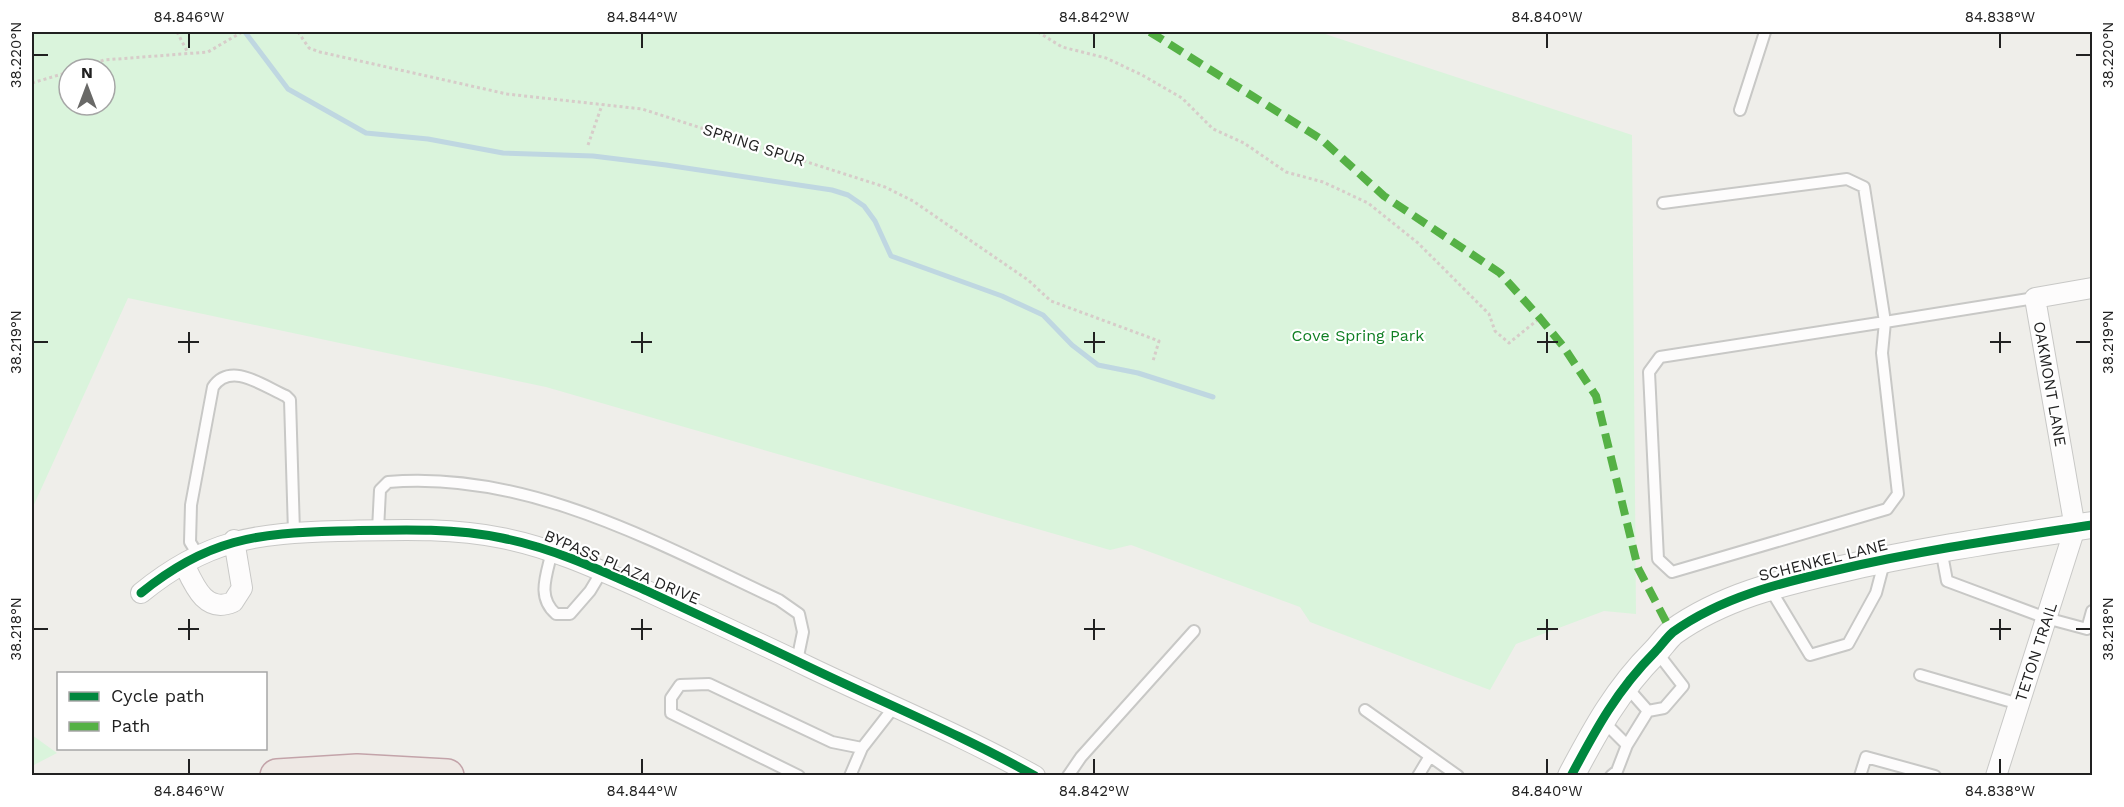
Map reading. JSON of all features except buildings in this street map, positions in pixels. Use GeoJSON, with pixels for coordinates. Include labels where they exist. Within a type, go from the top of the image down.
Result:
{"type":"FeatureCollection","features":[{"type":"Feature","properties":{"kind":"highway"},"geometry":{"type":"LineString","coordinates":[[277,776],[357,771],[447,776]]}},
{"type":"Feature","properties":{"kind":"street","name":"OAKMONT LANE"},"geometry":{"type":"LineString","coordinates":[[2084,527],[2035,298],[2092,288]]}},
{"type":"Feature","properties":{"kind":"street","name":"SCHENKEL LANE"},"geometry":{"type":"LineString","coordinates":[[1576,774],[1601,720],[1625,684],[1672,633],[1708,611],[1769,586],[1885,559],[2084,527]]}},
{"type":"Feature","properties":{"kind":"street","name":"TETON TRAIL"},"geometry":{"type":"LineString","coordinates":[[1996,776],[2046,618],[2084,527]]}},
{"type":"Feature","properties":{"kind":"street","name":"BYPASS PLAZA DRIVE"},"geometry":{"type":"LineString","coordinates":[[141,593],[161,577],[191,559],[234,540],[294,532],[378,530],[471,533],[501,538],[552,551],[602,571],[894,707],[1009,769],[1035,776]]}},
{"type":"Feature","properties":{"kind":"street"},"geometry":{"type":"LineString","coordinates":[[191,559],[196,590],[209,603],[218,606],[233,602],[242,588],[234,540]]}},
{"type":"Feature","properties":{"kind":"lane"},"geometry":{"type":"LineString","coordinates":[[1740,110],[1765,32]]}},
{"type":"Feature","properties":{"kind":"lane"},"geometry":{"type":"LineString","coordinates":[[1663,203],[1847,179],[1864,187],[1885,322],[1882,353],[1898,494],[1887,508],[1672,572],[1658,559],[1649,372],[1660,357],[1885,322],[2035,298]]}},
{"type":"Feature","properties":{"kind":"lane"},"geometry":{"type":"LineString","coordinates":[[191,559],[191,505],[213,387],[220,377],[234,373],[286,396],[290,400],[294,532]]}},
{"type":"Feature","properties":{"kind":"lane"},"geometry":{"type":"LineString","coordinates":[[378,530],[380,490],[388,482],[467,484],[543,498],[595,517],[779,600],[799,614],[802,633],[797,662]]}},
{"type":"Feature","properties":{"kind":"lane"},"geometry":{"type":"LineString","coordinates":[[1941,549],[1947,581],[2046,618],[2087,629],[2092,611]]}},
{"type":"Feature","properties":{"kind":"lane"},"geometry":{"type":"LineString","coordinates":[[552,551],[543,586],[547,606],[556,614],[570,614],[590,591],[602,571]]}},
{"type":"Feature","properties":{"kind":"lane"},"geometry":{"type":"LineString","coordinates":[[1769,586],[1810,656],[1848,644],[1876,593],[1885,559]]}},
{"type":"Feature","properties":{"kind":"lane"},"geometry":{"type":"LineString","coordinates":[[1068,776],[1081,757],[1194,631]]}},
{"type":"Feature","properties":{"kind":"lane"},"geometry":{"type":"LineString","coordinates":[[1611,776],[1617,771],[1627,745],[1648,711],[1664,708],[1683,686],[1656,651]]}},
{"type":"Feature","properties":{"kind":"lane"},"geometry":{"type":"LineString","coordinates":[[1920,675],[2019,704]]}},
{"type":"Feature","properties":{"kind":"lane"},"geometry":{"type":"LineString","coordinates":[[799,776],[671,713],[671,698],[680,685],[709,684],[832,742],[862,748]]}},
{"type":"Feature","properties":{"kind":"lane"},"geometry":{"type":"LineString","coordinates":[[1625,684],[1648,711]]}},
{"type":"Feature","properties":{"kind":"lane"},"geometry":{"type":"LineString","coordinates":[[850,776],[862,748],[894,707]]}},
{"type":"Feature","properties":{"kind":"lane"},"geometry":{"type":"LineString","coordinates":[[1365,710],[1458,776]]}},
{"type":"Feature","properties":{"kind":"lane"},"geometry":{"type":"LineString","coordinates":[[1601,720],[1627,745]]}},
{"type":"Feature","properties":{"kind":"lane"},"geometry":{"type":"LineString","coordinates":[[1418,776],[1430,756]]}},
{"type":"Feature","properties":{"kind":"lane"},"geometry":{"type":"LineString","coordinates":[[1860,776],[1866,757],[1935,776]]}},
{"type":"Feature","properties":{"kind":"path"},"geometry":{"type":"LineString","coordinates":[[177,32],[187,52]]}},
{"type":"Feature","properties":{"kind":"path"},"geometry":{"type":"LineString","coordinates":[[117,59],[208,52],[242,32]]}},
{"type":"Feature","properties":{"kind":"path"},"geometry":{"type":"LineString","coordinates":[[1038,32],[1062,47],[1106,58],[1142,75],[1182,98],[1213,129],[1244,143],[1286,172],[1323,183],[1368,203],[1418,243],[1489,314],[1495,331],[1509,344],[1525,328],[1540,318]]}},
{"type":"Feature","properties":{"kind":"path"},"geometry":{"type":"LineString","coordinates":[[32,84],[57,76]]}},
{"type":"Feature","properties":{"kind":"path"},"geometry":{"type":"LineString","coordinates":[[588,146],[603,104]]}},
{"type":"Feature","properties":{"kind":"green space","name":"Cove Spring Park"},"geometry":{"type":"Polygon","coordinates":[[[32,32],[1319,32],[1632,135],[1636,614],[1604,611],[1516,644],[1490,690],[1310,622],[1300,607],[1131,545],[1110,550],[546,387],[128,298],[32,509],[32,32]]]}},
{"type":"Feature","properties":{"kind":"green space"},"geometry":{"type":"Polygon","coordinates":[[[32,735],[57,753],[32,766],[32,735]]]}},
{"type":"Feature","properties":{"kind":"waterway"},"geometry":{"type":"LineString","coordinates":[[245,32],[288,89],[366,133],[428,139],[503,153],[593,156],[666,165],[832,190],[848,195],[864,206],[875,221],[891,256],[1002,296],[1043,315],[1072,345],[1098,365],[1138,373],[1213,397]]}},
{"type":"Feature","properties":{"kind":"marked path"},"geometry":{"type":"LineString","coordinates":[[1150,32],[1321,139],[1384,196],[1500,273],[1540,318],[1563,346],[1596,396],[1638,568],[1672,633]]}},
{"type":"Feature","properties":{"kind":"cycle path"},"geometry":{"type":"LineString","coordinates":[[1571,776],[1589,742],[1629,681],[1673,632],[1711,609],[1773,586],[1869,563],[2092,525]]}},
{"type":"Feature","properties":{"kind":"cycle path"},"geometry":{"type":"LineString","coordinates":[[141,593],[188,561],[211,550],[257,537],[309,532],[400,530],[462,532],[502,538],[558,554],[629,583],[951,733],[1035,776]]}}]}
